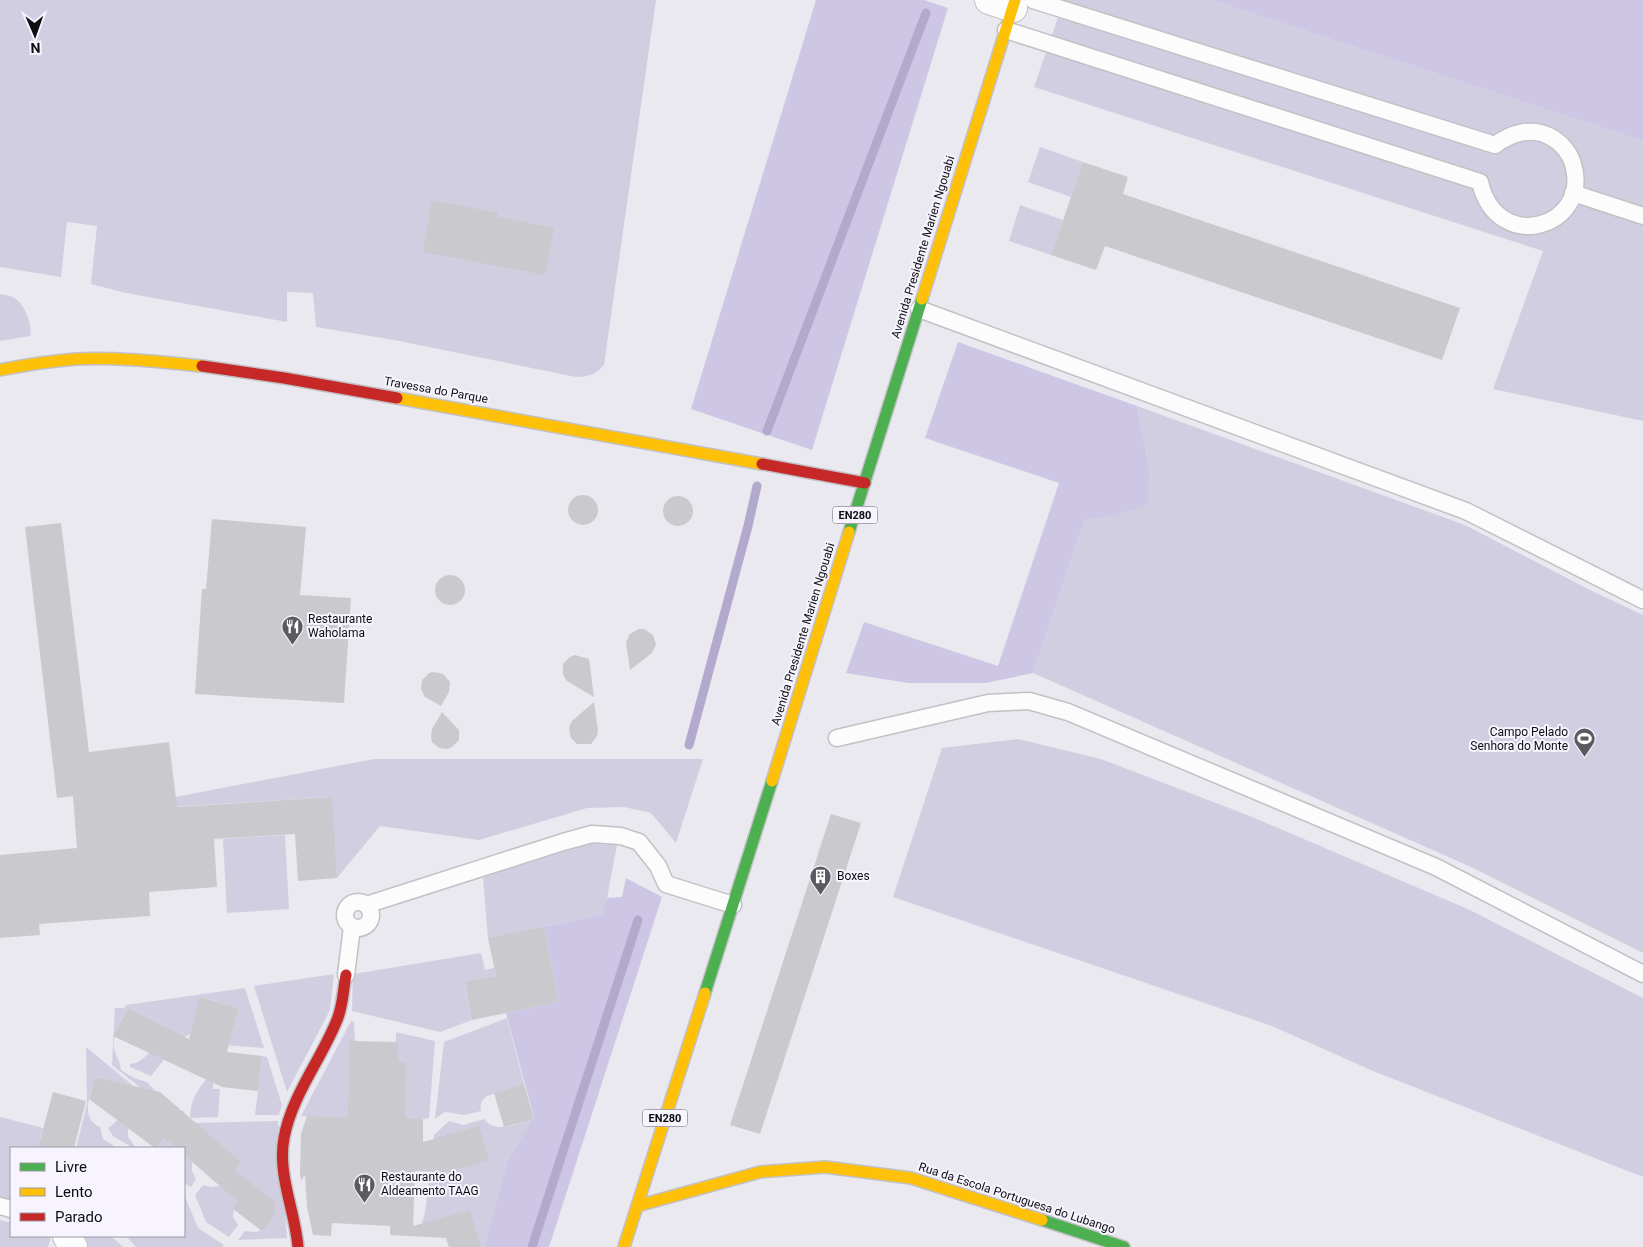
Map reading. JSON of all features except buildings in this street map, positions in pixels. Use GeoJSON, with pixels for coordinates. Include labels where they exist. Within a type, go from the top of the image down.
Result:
{"type":"FeatureCollection","features":[{"type":"Feature","properties":{"kind":"street","name":"Avenida Presidente Marien Ngouabi"},"geometry":{"type":"LineString","coordinates":[[624,1247],[865,483],[1011,8]]}},
{"type":"Feature","properties":{"kind":"street","name":"Travessa do Parque"},"geometry":{"type":"LineString","coordinates":[[0,370],[49,361],[99,359],[161,362],[238,371],[489,413],[865,483]]}},
{"type":"Feature","properties":{"kind":"street"},"geometry":{"type":"LineString","coordinates":[[298,1247],[283,1157],[284,1140],[289,1118],[296,1100],[338,1021],[346,975]]}},
{"type":"Feature","properties":{"kind":"street","name":"Rua da Escola Portuguesa do Lubango"},"geometry":{"type":"LineString","coordinates":[[637,1206],[760,1172],[825,1167],[911,1178],[1124,1247]]}},
{"type":"Feature","properties":{"kind":"lane"},"geometry":{"type":"LineString","coordinates":[[1011,8],[1496,145],[1504,138],[1518,132],[1534,132],[1549,136],[1562,145],[1571,158],[1576,173],[1574,193],[1570,203],[1560,215],[1547,223],[1531,226],[1515,224],[1501,218],[1490,207],[1480,182],[1011,8]]}},
{"type":"Feature","properties":{"kind":"lane"},"geometry":{"type":"LineString","coordinates":[[1574,193],[1643,216]]}},
{"type":"Feature","properties":{"kind":"lane"},"geometry":{"type":"LineString","coordinates":[[919,309],[1466,511],[1643,600]]}},
{"type":"Feature","properties":{"kind":"lane"},"geometry":{"type":"LineString","coordinates":[[837,738],[988,703],[1029,701],[1068,712],[1436,868],[1643,974]]}},
{"type":"Feature","properties":{"kind":"lane"},"geometry":{"type":"LineString","coordinates":[[346,975],[352,927],[345,916],[347,908],[354,903],[362,902],[366,905],[592,834],[621,836],[638,842],[658,866],[666,884],[733,905]]}},
{"type":"Feature","properties":{"kind":"shaded area"},"geometry":{"type":"Polygon","coordinates":[[[0,0],[656,0],[604,365],[592,374],[576,377],[394,340],[316,327],[313,293],[287,292],[287,322],[126,293],[91,284],[97,226],[67,222],[61,277],[0,267],[0,0]]]}},
{"type":"Feature","properties":{"kind":"shaded area"},"geometry":{"type":"Polygon","coordinates":[[[816,0],[924,0],[948,8],[812,450],[691,409],[816,0]]]}},
{"type":"Feature","properties":{"kind":"shaded area"},"geometry":{"type":"Polygon","coordinates":[[[1064,0],[1211,0],[1643,141],[1643,421],[1493,389],[1543,251],[1034,87],[1064,0]]]}},
{"type":"Feature","properties":{"kind":"shaded area"},"geometry":{"type":"Polygon","coordinates":[[[1211,0],[1643,0],[1643,141],[1211,0]]]}},
{"type":"Feature","properties":{"kind":"shaded area"},"geometry":{"type":"Polygon","coordinates":[[[1040,147],[1083,162],[1071,197],[1028,182],[1040,147]]]}},
{"type":"Feature","properties":{"kind":"shaded area"},"geometry":{"type":"Polygon","coordinates":[[[1020,205],[1063,220],[1051,255],[1009,241],[1020,205]]]}},
{"type":"Feature","properties":{"kind":"shaded area"},"geometry":{"type":"Polygon","coordinates":[[[0,294],[14,298],[22,306],[29,322],[30,336],[0,341],[0,294]]]}},
{"type":"Feature","properties":{"kind":"shaded area"},"geometry":{"type":"Polygon","coordinates":[[[958,342],[1137,406],[1149,467],[1148,504],[1111,517],[1085,519],[1033,673],[986,683],[908,683],[846,673],[864,622],[998,666],[1059,483],[925,438],[958,342]]]}},
{"type":"Feature","properties":{"kind":"shaded area"},"geometry":{"type":"Polygon","coordinates":[[[1137,406],[1465,525],[1590,590],[1643,615],[1643,953],[1471,867],[1033,673],[1085,519],[1111,517],[1149,467],[1137,406]]]}},
{"type":"Feature","properties":{"kind":"shaded area"},"geometry":{"type":"Polygon","coordinates":[[[1018,739],[1101,759],[1250,816],[1470,910],[1643,998],[1643,1177],[1373,1071],[1272,1026],[893,897],[942,748],[1018,739]]]}},
{"type":"Feature","properties":{"kind":"shaded area"},"geometry":{"type":"Polygon","coordinates":[[[374,759],[703,759],[676,843],[651,813],[624,807],[587,808],[479,840],[380,826],[337,878],[331,797],[170,807],[170,798],[374,759]]]}},
{"type":"Feature","properties":{"kind":"shaded area"},"geometry":{"type":"Polygon","coordinates":[[[285,835],[289,909],[227,913],[223,839],[285,835]]]}},
{"type":"Feature","properties":{"kind":"shaded area"},"geometry":{"type":"Polygon","coordinates":[[[585,843],[617,845],[604,914],[488,939],[483,878],[585,843]]]}},
{"type":"Feature","properties":{"kind":"shaded area"},"geometry":{"type":"Polygon","coordinates":[[[626,878],[662,897],[549,1247],[484,1247],[507,1162],[534,1118],[506,1013],[559,1002],[544,927],[603,914],[607,898],[622,897],[626,878]]]}},
{"type":"Feature","properties":{"kind":"shaded area"},"geometry":{"type":"Polygon","coordinates":[[[481,953],[485,970],[494,968],[496,976],[465,983],[472,1020],[440,1032],[352,1011],[353,974],[481,953]]]}},
{"type":"Feature","properties":{"kind":"shaded area"},"geometry":{"type":"Polygon","coordinates":[[[334,974],[330,1010],[287,1092],[254,986],[334,974]]]}},
{"type":"Feature","properties":{"kind":"shaded area"},"geometry":{"type":"Polygon","coordinates":[[[245,988],[264,1048],[225,1045],[231,1037],[239,1008],[201,997],[192,1033],[180,1039],[151,1076],[130,1067],[130,1064],[137,1062],[147,1055],[163,1026],[128,1008],[118,1027],[114,1037],[114,1048],[121,1070],[134,1078],[147,1082],[174,1111],[184,1111],[182,1121],[112,1065],[115,1008],[245,988]]]}},
{"type":"Feature","properties":{"kind":"shaded area"},"geometry":{"type":"Polygon","coordinates":[[[507,1018],[524,1084],[487,1096],[481,1103],[481,1111],[464,1115],[445,1112],[435,1119],[444,1042],[507,1018]]]}},
{"type":"Feature","properties":{"kind":"shaded area"},"geometry":{"type":"Polygon","coordinates":[[[351,1021],[354,1022],[355,1041],[398,1062],[396,1032],[435,1041],[429,1118],[301,1116],[351,1021]]]}},
{"type":"Feature","properties":{"kind":"shaded area"},"geometry":{"type":"Polygon","coordinates":[[[86,1047],[182,1126],[173,1147],[154,1147],[128,1128],[128,1137],[134,1145],[131,1147],[113,1136],[108,1128],[121,1115],[129,1085],[95,1077],[89,1098],[88,1112],[94,1123],[100,1127],[103,1139],[115,1147],[76,1147],[87,1104],[86,1047]]]}},
{"type":"Feature","properties":{"kind":"shaded area"},"geometry":{"type":"Polygon","coordinates":[[[262,1056],[267,1057],[282,1105],[279,1115],[255,1115],[262,1056]]]}},
{"type":"Feature","properties":{"kind":"shaded area"},"geometry":{"type":"Polygon","coordinates":[[[214,1069],[213,1089],[220,1089],[218,1117],[190,1118],[192,1103],[201,1086],[214,1069]]]}},
{"type":"Feature","properties":{"kind":"shaded area"},"geometry":{"type":"Polygon","coordinates":[[[0,1117],[43,1128],[38,1147],[10,1147],[10,1201],[0,1199],[0,1117]]]}},
{"type":"Feature","properties":{"kind":"shaded area"},"geometry":{"type":"Polygon","coordinates":[[[484,1119],[489,1124],[501,1127],[534,1119],[507,1162],[484,1247],[449,1247],[441,1219],[419,1235],[425,1212],[432,1161],[449,1135],[442,1138],[432,1153],[434,1135],[449,1121],[463,1125],[484,1119]]]}},
{"type":"Feature","properties":{"kind":"shaded area"},"geometry":{"type":"Polygon","coordinates":[[[278,1121],[287,1238],[238,1240],[245,1231],[256,1232],[261,1230],[234,1209],[233,1217],[238,1225],[229,1237],[206,1222],[195,1195],[203,1185],[211,1187],[220,1186],[192,1162],[192,1171],[196,1179],[191,1187],[185,1184],[185,1147],[182,1147],[191,1123],[278,1121]]]}},
{"type":"Feature","properties":{"kind":"shaded area"},"geometry":{"type":"Polygon","coordinates":[[[185,1196],[198,1228],[224,1245],[222,1247],[136,1247],[127,1237],[185,1237],[185,1196]]]}},
{"type":"Feature","properties":{"kind":"shaded area"},"geometry":{"type":"Polygon","coordinates":[[[0,1220],[10,1223],[10,1237],[51,1237],[48,1247],[0,1247],[0,1220]]]}},
{"type":"Feature","properties":{"kind":"shaded area"},"geometry":{"type":"Polygon","coordinates":[[[83,1237],[112,1237],[123,1247],[88,1247],[83,1237]]]}},
{"type":"Feature","properties":{"kind":"waterway"},"geometry":{"type":"LineString","coordinates":[[767,431],[926,13]]}},
{"type":"Feature","properties":{"kind":"waterway"},"geometry":{"type":"LineString","coordinates":[[689,745],[757,486]]}},
{"type":"Feature","properties":{"kind":"waterway"},"geometry":{"type":"LineString","coordinates":[[532,1247],[638,920]]}},
{"type":"Feature","properties":{"kind":"traffic: fast"},"geometry":{"type":"LineString","coordinates":[[849,532],[922,299]]}},
{"type":"Feature","properties":{"kind":"traffic: fast"},"geometry":{"type":"LineString","coordinates":[[705,993],[772,781]]}},
{"type":"Feature","properties":{"kind":"traffic: fast"},"geometry":{"type":"LineString","coordinates":[[1042,1220],[1124,1247]]}},
{"type":"Feature","properties":{"kind":"traffic: slow"},"geometry":{"type":"LineString","coordinates":[[922,299],[1015,0]]}},
{"type":"Feature","properties":{"kind":"traffic: slow"},"geometry":{"type":"LineString","coordinates":[[0,370],[76,359],[139,360],[202,366]]}},
{"type":"Feature","properties":{"kind":"traffic: slow"},"geometry":{"type":"LineString","coordinates":[[397,398],[762,464]]}},
{"type":"Feature","properties":{"kind":"traffic: slow"},"geometry":{"type":"LineString","coordinates":[[772,781],[849,532]]}},
{"type":"Feature","properties":{"kind":"traffic: slow"},"geometry":{"type":"LineString","coordinates":[[624,1247],[705,993]]}},
{"type":"Feature","properties":{"kind":"traffic: slow"},"geometry":{"type":"LineString","coordinates":[[637,1206],[760,1172],[825,1167],[911,1178],[1042,1220]]}},
{"type":"Feature","properties":{"kind":"traffic: jam"},"geometry":{"type":"LineString","coordinates":[[202,366],[397,398]]}},
{"type":"Feature","properties":{"kind":"traffic: jam"},"geometry":{"type":"LineString","coordinates":[[762,464],[865,483]]}},
{"type":"Feature","properties":{"kind":"traffic: jam"},"geometry":{"type":"LineString","coordinates":[[298,1247],[283,1165],[284,1138],[293,1107],[339,1015],[346,975]]}},
{"type":"Feature","properties":{"kind":"place","name":"Restaurante Waholama"},"geometry":{"type":"Point","coordinates":[292,645]}},
{"type":"Feature","properties":{"kind":"place","name":"Campo Pelado Senhora do Monte"},"geometry":{"type":"Point","coordinates":[1584,758]}},
{"type":"Feature","properties":{"kind":"place","name":"Boxes"},"geometry":{"type":"Point","coordinates":[821,895]}},
{"type":"Feature","properties":{"kind":"place","name":"Restaurante do Aldeamento TAAG"},"geometry":{"type":"Point","coordinates":[365,1203]}}]}
